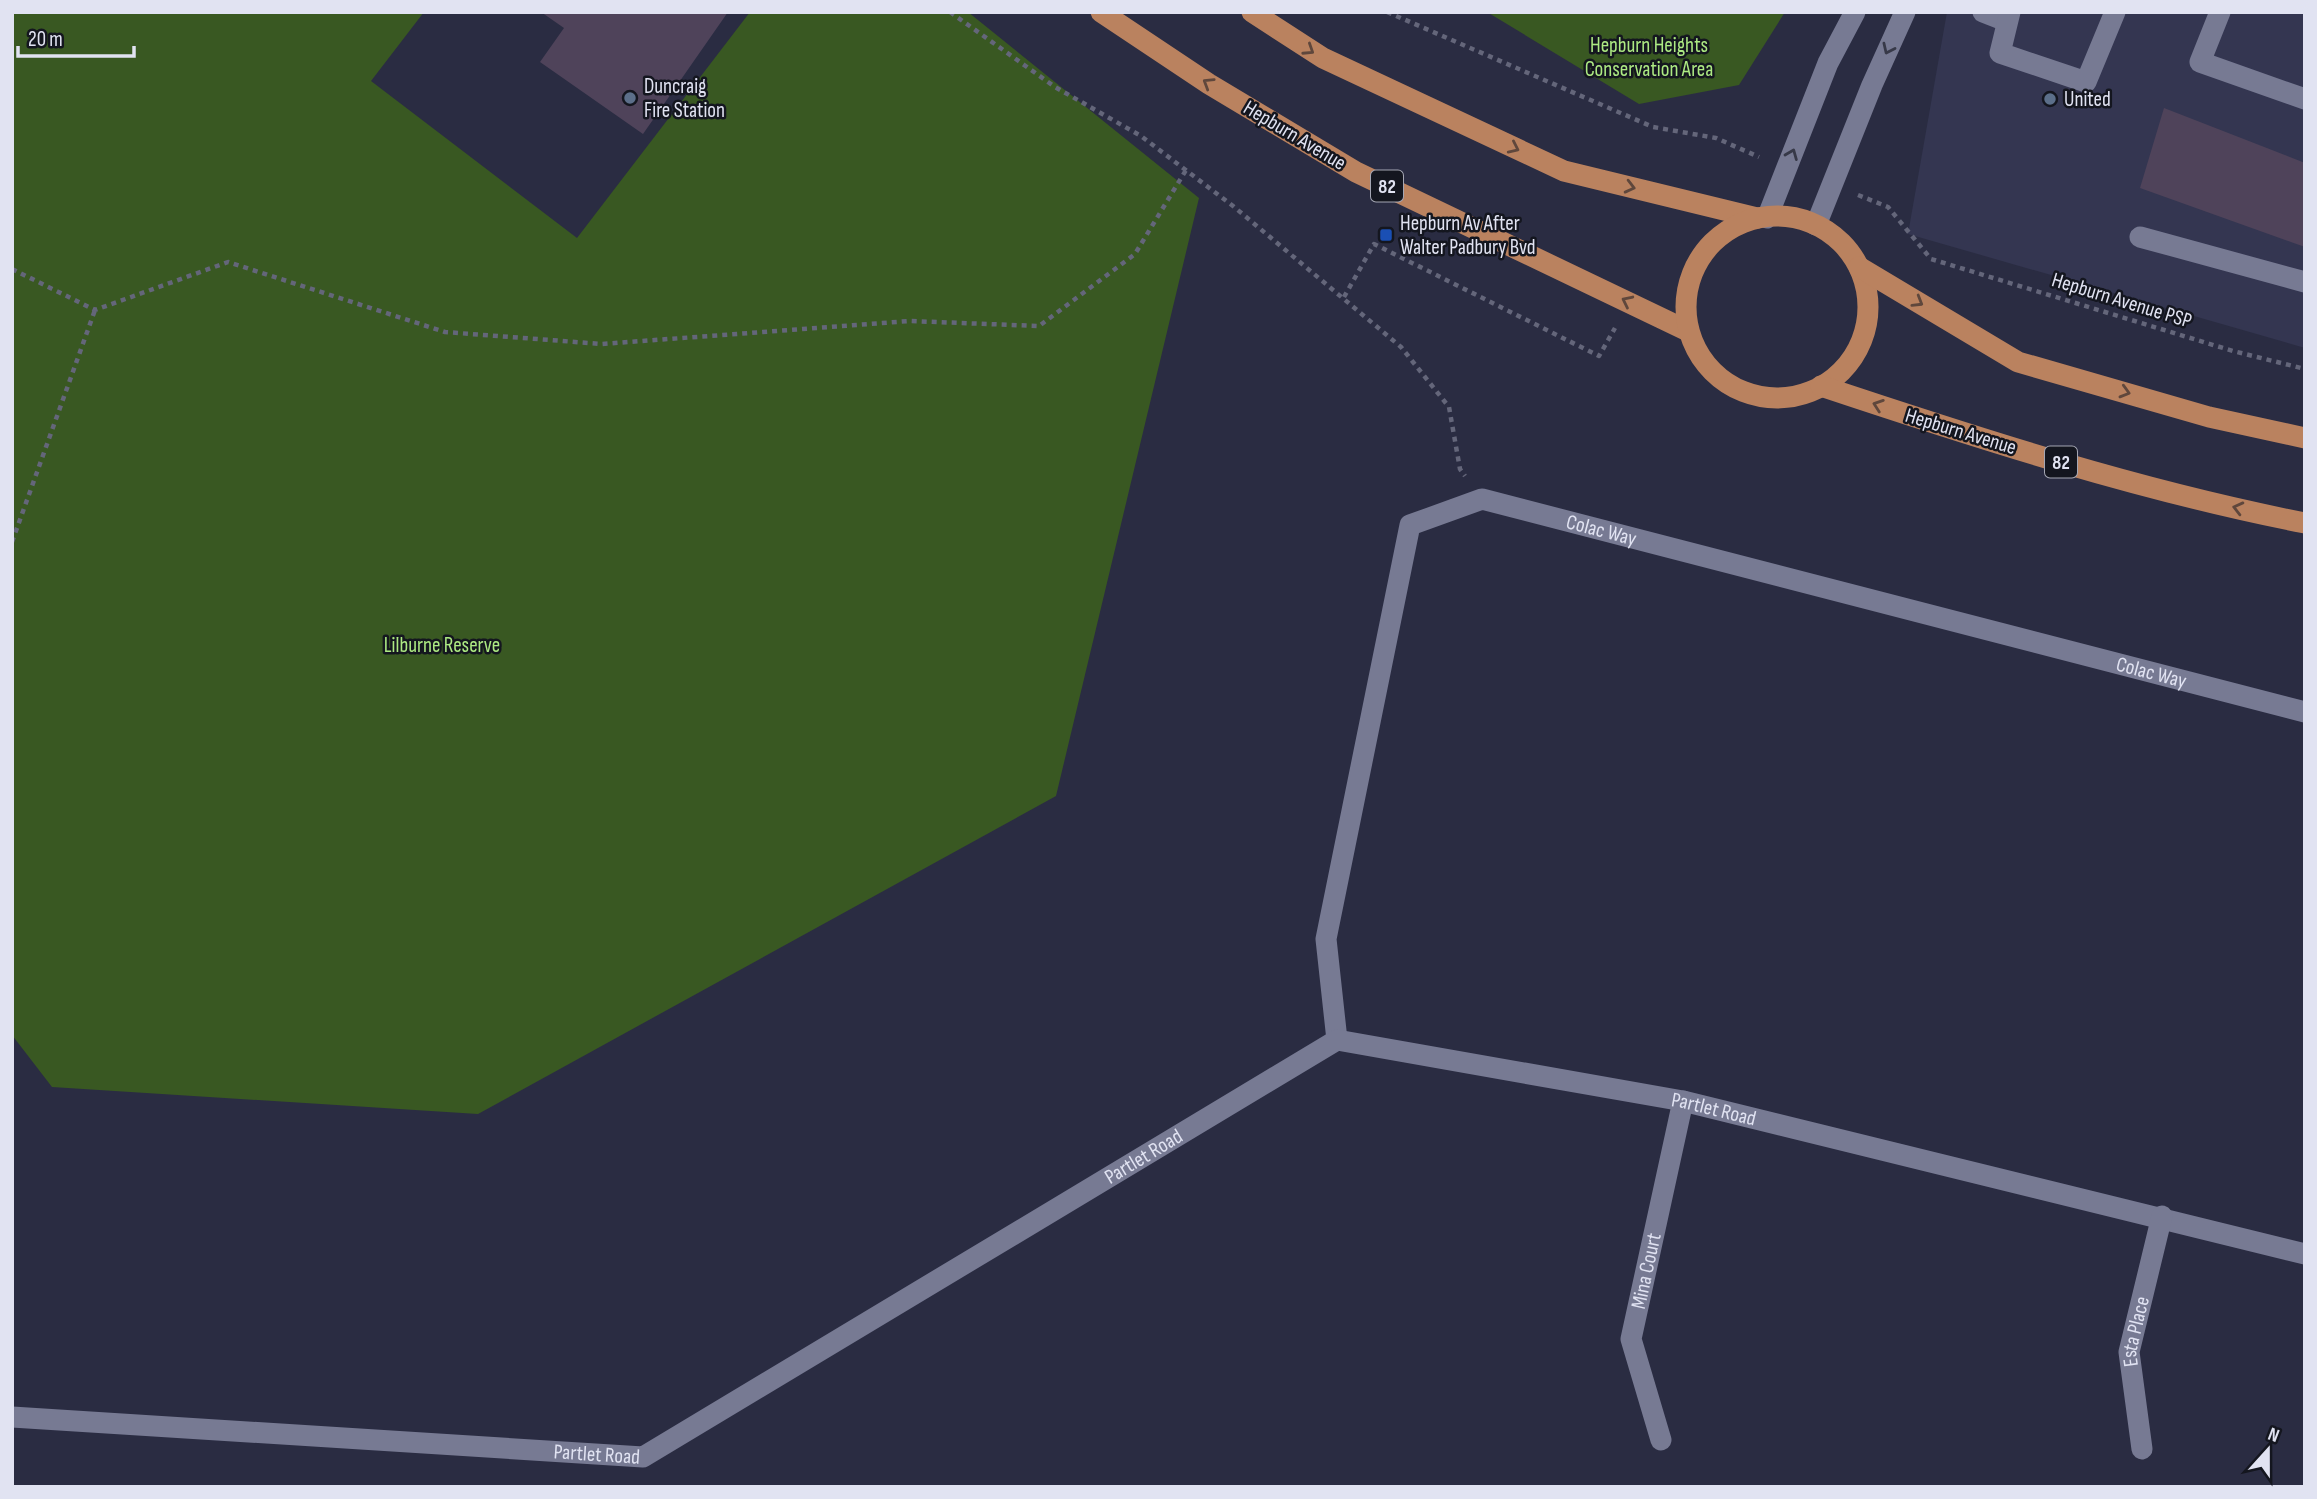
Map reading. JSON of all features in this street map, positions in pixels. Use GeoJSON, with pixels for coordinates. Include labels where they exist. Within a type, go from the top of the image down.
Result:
{"type":"FeatureCollection","features":[{"type":"Feature","properties":{"kind":"main road","name":"Hepburn Avenue"},"geometry":{"type":"LineString","coordinates":[[1101,12],[1209,84],[1356,172],[1688,331]]}},
{"type":"Feature","properties":{"kind":"main road"},"geometry":{"type":"LineString","coordinates":[[1252,12],[1322,58],[1564,171],[1762,218],[1787,217],[1816,225],[1842,243],[1859,267],[1868,296],[1867,327],[1855,355],[1835,378],[1809,393],[1779,398],[1748,394],[1721,380],[1701,358],[1688,331],[1686,302],[1697,264],[1707,248],[1730,229],[1762,218]]}},
{"type":"Feature","properties":{"kind":"main road"},"geometry":{"type":"LineString","coordinates":[[1859,267],[2018,362],[2209,417],[2305,438]]}},
{"type":"Feature","properties":{"kind":"main road","name":"Hepburn Avenue"},"geometry":{"type":"LineString","coordinates":[[1821,386],[1960,433],[2081,467],[2305,523]]}},
{"type":"Feature","properties":{"kind":"street"},"geometry":{"type":"LineString","coordinates":[[1762,218],[1828,63],[1855,12]]}},
{"type":"Feature","properties":{"kind":"street"},"geometry":{"type":"LineString","coordinates":[[1816,225],[1872,85],[1905,12]]}},
{"type":"Feature","properties":{"kind":"street"},"geometry":{"type":"LineString","coordinates":[[1983,12],[2008,17],[2000,53],[2086,82],[2115,12]]}},
{"type":"Feature","properties":{"kind":"street"},"geometry":{"type":"LineString","coordinates":[[2220,12],[2200,62],[2305,99]]}},
{"type":"Feature","properties":{"kind":"street"},"geometry":{"type":"LineString","coordinates":[[2140,237],[2305,282]]}},
{"type":"Feature","properties":{"kind":"street"},"geometry":{"type":"LineString","coordinates":[[1337,1040],[1326,939],[1410,525],[1482,499]]}},
{"type":"Feature","properties":{"kind":"street","name":"Colac Way"},"geometry":{"type":"LineString","coordinates":[[1482,499],[2305,712]]}},
{"type":"Feature","properties":{"kind":"street","name":"Partlet Road"},"geometry":{"type":"LineString","coordinates":[[12,1417],[643,1457],[1337,1040],[1683,1101],[2162,1216],[2305,1254]]}},
{"type":"Feature","properties":{"kind":"street","name":"Mina Court"},"geometry":{"type":"LineString","coordinates":[[1661,1440],[1632,1339],[1683,1101]]}},
{"type":"Feature","properties":{"kind":"street","name":"Esta Place"},"geometry":{"type":"LineString","coordinates":[[2142,1449],[2129,1352],[2162,1216]]}},
{"type":"Feature","properties":{"kind":"path"},"geometry":{"type":"LineString","coordinates":[[950,12],[1055,87],[1141,136],[1344,297],[1401,347],[1450,407],[1460,468],[1482,499]]}},
{"type":"Feature","properties":{"kind":"path"},"geometry":{"type":"LineString","coordinates":[[1387,12],[1653,127],[1716,138]]}},
{"type":"Feature","properties":{"kind":"path"},"geometry":{"type":"LineString","coordinates":[[12,269],[95,310],[228,262],[445,332],[602,344],[910,321],[1039,326],[1135,254],[1186,170]]}},
{"type":"Feature","properties":{"kind":"path"},"geometry":{"type":"LineString","coordinates":[[1344,297],[1374,244],[1599,356],[1630,303]]}},
{"type":"Feature","properties":{"kind":"path","name":"Hepburn Avenue PSP"},"geometry":{"type":"LineString","coordinates":[[1931,259],[2233,351],[2305,369]]}},
{"type":"Feature","properties":{"kind":"path"},"geometry":{"type":"LineString","coordinates":[[12,542],[95,310]]}},
{"type":"Feature","properties":{"kind":"shaded area"},"geometry":{"type":"Polygon","coordinates":[[[1947,12],[2305,12],[2305,348],[1908,234],[1947,12]]]}},
{"type":"Feature","properties":{"kind":"green space","name":"Lilburne Reserve"},"geometry":{"type":"Polygon","coordinates":[[[12,12],[424,12],[371,81],[577,238],[750,12],[968,12],[1199,198],[1056,796],[478,1114],[52,1087],[12,1035],[12,12]]]}},
{"type":"Feature","properties":{"kind":"green space","name":"Hepburn Heights Conservation Area"},"geometry":{"type":"Polygon","coordinates":[[[1487,12],[1785,12],[1739,85],[1639,104],[1487,12]]]}},
{"type":"Feature","properties":{"kind":"building","name":"Duncraig Fire Station"},"geometry":{"type":"Polygon","coordinates":[[[541,12],[728,12],[643,134],[540,62],[564,28],[541,12]]]}},
{"type":"Feature","properties":{"kind":"building"},"geometry":{"type":"Polygon","coordinates":[[[2164,108],[2305,163],[2305,247],[2140,188],[2164,108]]]}},
{"type":"Feature","properties":{"kind":"place","name":"Duncraig Fire Station"},"geometry":{"type":"Point","coordinates":[630,98]}},
{"type":"Feature","properties":{"kind":"place","name":"United"},"geometry":{"type":"Point","coordinates":[2050,99]}},
{"type":"Feature","properties":{"kind":"place","name":"Hepburn Av After Walter Padbury Bvd"},"geometry":{"type":"Point","coordinates":[1386,235]}}]}
